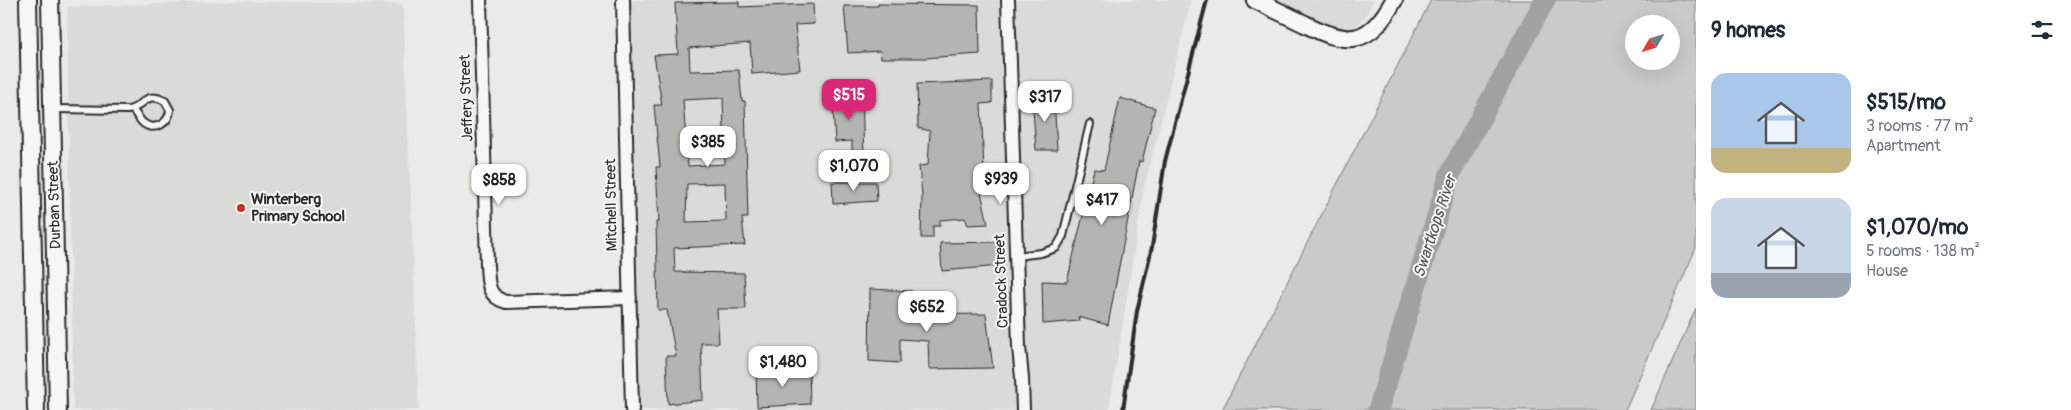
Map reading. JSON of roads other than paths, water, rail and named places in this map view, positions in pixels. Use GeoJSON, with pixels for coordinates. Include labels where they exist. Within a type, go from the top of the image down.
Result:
{"type":"FeatureCollection","features":[{"type":"Feature","properties":{"kind":"street","name":"Durban Street"},"geometry":{"type":"LineString","coordinates":[[28,0],[36,410]]}},
{"type":"Feature","properties":{"kind":"street","name":"Durban Street"},"geometry":{"type":"LineString","coordinates":[[50,0],[58,410]]}},
{"type":"Feature","properties":{"kind":"street","name":"Jeffery Street"},"geometry":{"type":"LineString","coordinates":[[480,0],[487,265],[490,290],[498,299],[506,302],[630,298]]}},
{"type":"Feature","properties":{"kind":"street","name":"Mitchell Street"},"geometry":{"type":"LineString","coordinates":[[623,0],[632,410]]}},
{"type":"Feature","properties":{"kind":"street","name":"Cradock Street"},"geometry":{"type":"LineString","coordinates":[[1008,0],[1023,410]]}},
{"type":"Feature","properties":{"kind":"street"},"geometry":{"type":"LineString","coordinates":[[1255,0],[1336,38],[1356,38],[1376,26],[1394,0]]}},
{"type":"Feature","properties":{"kind":"lane"},"geometry":{"type":"LineString","coordinates":[[51,108],[133,110],[145,99],[151,97],[165,101],[170,110],[167,120],[154,127],[144,124],[133,110]]}},
{"type":"Feature","properties":{"kind":"lane"},"geometry":{"type":"LineString","coordinates":[[1016,256],[1041,253],[1056,248],[1063,236],[1090,124]]}},
{"type":"Feature","properties":{"kind":"waterway","name":"Swartkops River"},"geometry":{"type":"LineString","coordinates":[[1378,410],[1450,174],[1545,0]]}},
{"type":"Feature","properties":{"kind":"railway"},"geometry":{"type":"LineString","coordinates":[[1123,410],[1137,311],[1152,247],[1165,161],[1207,0]]}},
{"type":"Feature","properties":{"kind":"place","name":"Winterberg Primary School"},"geometry":{"type":"Point","coordinates":[241,208]}}]}
